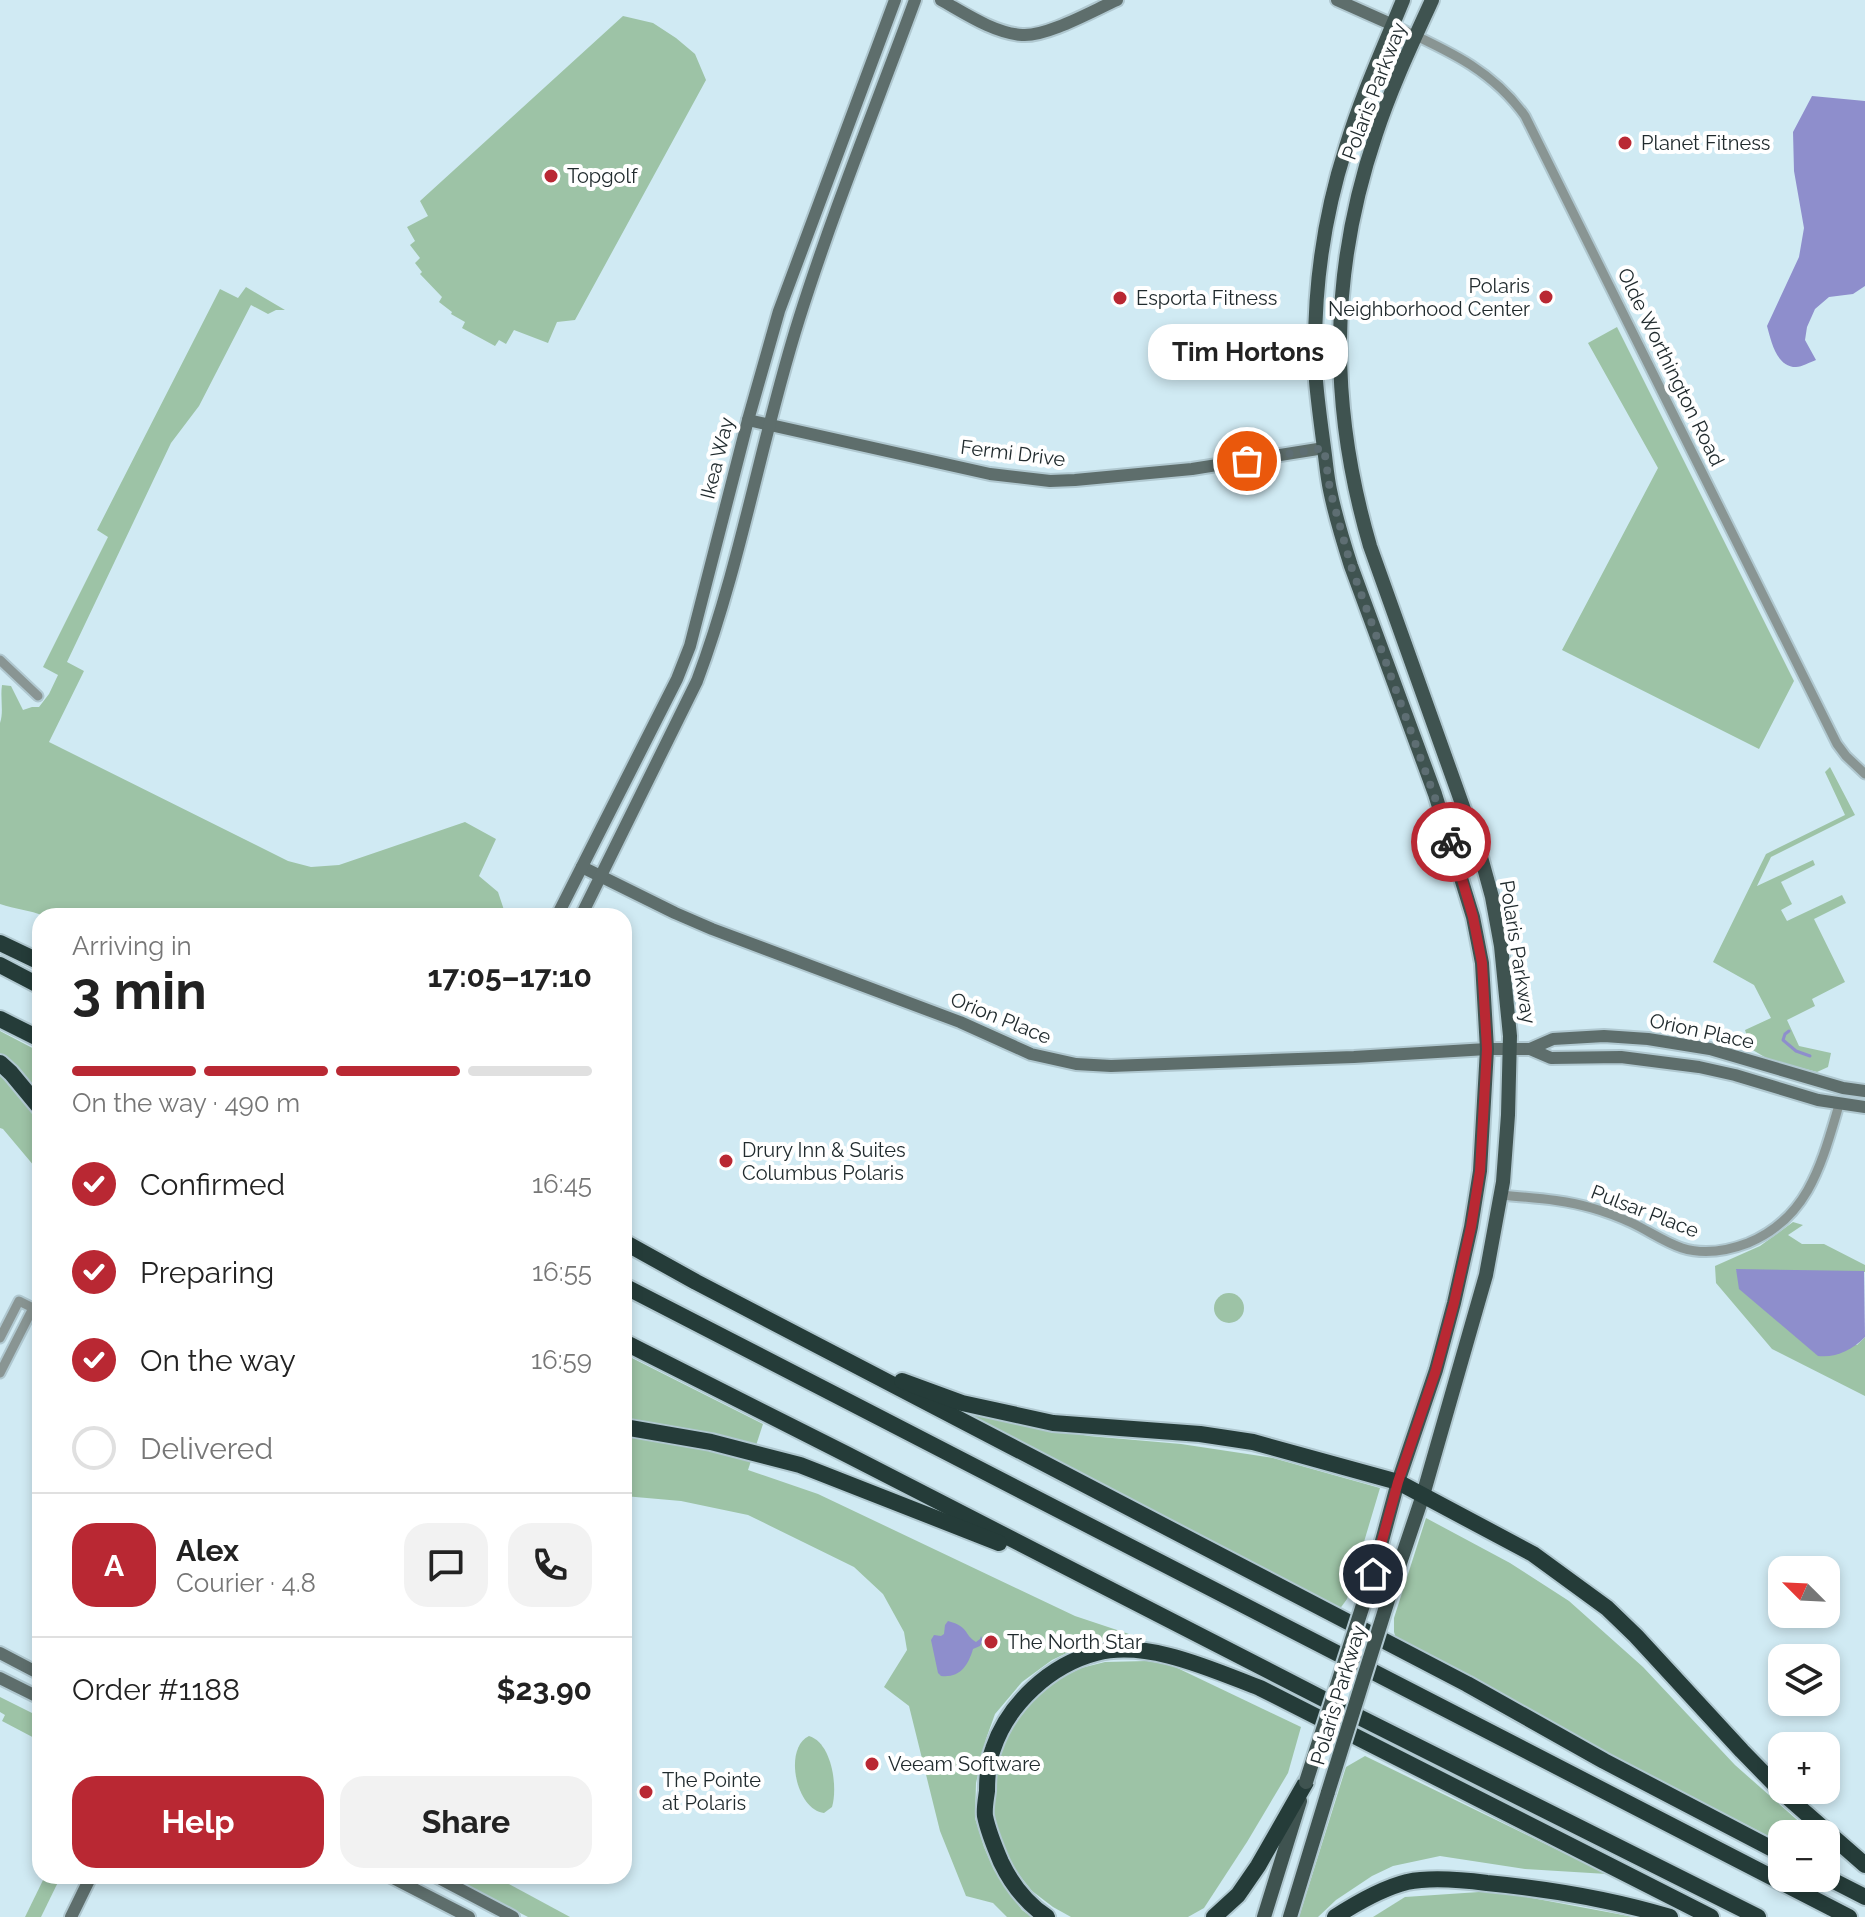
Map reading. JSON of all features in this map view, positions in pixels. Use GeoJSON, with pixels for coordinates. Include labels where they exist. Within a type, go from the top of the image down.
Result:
{"type":"FeatureCollection","features":[{"type":"Feature","properties":{"kind":"highway"},"geometry":{"type":"LineString","coordinates":[[0,943],[32,958]]}},
{"type":"Feature","properties":{"kind":"highway"},"geometry":{"type":"LineString","coordinates":[[0,965],[32,982]]}},
{"type":"Feature","properties":{"kind":"highway"},"geometry":{"type":"LineString","coordinates":[[0,1019],[32,1035]]}},
{"type":"Feature","properties":{"kind":"highway"},"geometry":{"type":"LineString","coordinates":[[0,1063],[32,1098]]}},
{"type":"Feature","properties":{"kind":"highway"},"geometry":{"type":"LineString","coordinates":[[632,1246],[1467,1684],[1604,1761],[1768,1847]]}},
{"type":"Feature","properties":{"kind":"highway"},"geometry":{"type":"LineString","coordinates":[[632,1290],[1849,1917]]}},
{"type":"Feature","properties":{"kind":"highway"},"geometry":{"type":"LineString","coordinates":[[632,1346],[1368,1722],[1758,1917]]}},
{"type":"Feature","properties":{"kind":"highway"},"geometry":{"type":"LineString","coordinates":[[840,1358],[962,1403],[1053,1423],[1200,1434],[1253,1442],[1398,1482],[1533,1554],[1607,1608],[1784,1794],[1865,1865]]}},
{"type":"Feature","properties":{"kind":"highway"},"geometry":{"type":"LineString","coordinates":[[632,1428],[711,1442],[800,1465],[1079,1575]]}},
{"type":"Feature","properties":{"kind":"highway"},"geometry":{"type":"LineString","coordinates":[[1047,1917],[1034,1908],[1011,1882],[995,1848],[985,1815],[987,1776],[993,1749],[1010,1716],[1029,1691],[1050,1675],[1097,1652],[1124,1650],[1157,1653],[1260,1688],[1711,1917]]}},
{"type":"Feature","properties":{"kind":"highway"},"geometry":{"type":"LineString","coordinates":[[1214,1917],[1238,1895],[1258,1866],[1306,1782]]}},
{"type":"Feature","properties":{"kind":"highway"},"geometry":{"type":"LineString","coordinates":[[1335,1917],[1357,1902],[1408,1882],[1454,1879],[1549,1889],[1670,1917]]}},
{"type":"Feature","properties":{"kind":"highway"},"geometry":{"type":"LineString","coordinates":[[1840,1884],[1865,1897]]}},
{"type":"Feature","properties":{"kind":"main road","name":"Ikea Way"},"geometry":{"type":"LineString","coordinates":[[561,908],[677,679],[690,646],[779,311],[895,0]]}},
{"type":"Feature","properties":{"kind":"main road"},"geometry":{"type":"LineString","coordinates":[[585,908],[703,667],[728,588],[802,310],[915,0]]}},
{"type":"Feature","properties":{"kind":"main road"},"geometry":{"type":"LineString","coordinates":[[941,0],[1001,31],[1025,35],[1045,31],[1117,0]]}},
{"type":"Feature","properties":{"kind":"main road"},"geometry":{"type":"LineString","coordinates":[[1337,0],[1393,25]]}},
{"type":"Feature","properties":{"kind":"main road","name":"Polaris Parkway"},"geometry":{"type":"LineString","coordinates":[[1264,1917],[1373,1574],[1398,1482],[1436,1370],[1471,1227],[1480,1171],[1487,1049],[1482,963],[1473,917],[1439,805],[1351,566],[1330,490],[1317,391],[1318,281],[1333,192],[1359,108],[1403,0]]}},
{"type":"Feature","properties":{"kind":"main road","name":"Polaris Parkway"},"geometry":{"type":"LineString","coordinates":[[1290,1917],[1423,1495],[1486,1275],[1501,1195],[1508,1115],[1510,1036],[1507,994],[1492,897],[1466,811],[1367,534],[1348,457],[1342,399],[1339,333],[1350,231],[1376,132],[1432,0]]}},
{"type":"Feature","properties":{"kind":"main road","name":"Fermi Drive"},"geometry":{"type":"LineString","coordinates":[[748,420],[990,474],[1050,481],[1192,469],[1324,448]]}},
{"type":"Feature","properties":{"kind":"main road","name":"Orion Place"},"geometry":{"type":"LineString","coordinates":[[582,867],[712,929],[960,1022],[1031,1054],[1076,1064],[1111,1066],[1530,1049],[1551,1058],[1621,1057],[1699,1067],[1839,1105],[1865,1107]]}},
{"type":"Feature","properties":{"kind":"main road","name":"Orion Place"},"geometry":{"type":"LineString","coordinates":[[1530,1049],[1553,1039],[1604,1036],[1648,1039],[1710,1049],[1843,1088],[1865,1091]]}},
{"type":"Feature","properties":{"kind":"main road"},"geometry":{"type":"LineString","coordinates":[[1839,1105],[1847,1100],[1865,1101]]}},
{"type":"Feature","properties":{"kind":"main road"},"geometry":{"type":"LineString","coordinates":[[0,1653],[32,1670]]}},
{"type":"Feature","properties":{"kind":"main road"},"geometry":{"type":"LineString","coordinates":[[0,1678],[32,1694]]}},
{"type":"Feature","properties":{"kind":"main road"},"geometry":{"type":"LineString","coordinates":[[71,1917],[87,1884]]}},
{"type":"Feature","properties":{"kind":"main road"},"geometry":{"type":"LineString","coordinates":[[405,1884],[469,1917]]}},
{"type":"Feature","properties":{"kind":"main road"},"geometry":{"type":"LineString","coordinates":[[450,1884],[513,1917]]}},
{"type":"Feature","properties":{"kind":"street","name":"Olde Worthington Road"},"geometry":{"type":"LineString","coordinates":[[1393,25],[1438,44],[1474,65],[1499,85],[1525,116],[1837,744],[1865,774]]}},
{"type":"Feature","properties":{"kind":"street"},"geometry":{"type":"LineString","coordinates":[[0,660],[38,696]]}},
{"type":"Feature","properties":{"kind":"street","name":"Pulsar Place"},"geometry":{"type":"LineString","coordinates":[[1501,1195],[1589,1207],[1684,1249],[1709,1252],[1737,1247],[1767,1234],[1785,1220],[1805,1196],[1819,1167],[1839,1105]]}},
{"type":"Feature","properties":{"kind":"street"},"geometry":{"type":"LineString","coordinates":[[0,1338],[19,1301],[32,1308]]}},
{"type":"Feature","properties":{"kind":"street"},"geometry":{"type":"LineString","coordinates":[[0,1373],[32,1310]]}},
{"type":"Feature","properties":{"kind":"green space","name":"Topgolf"},"geometry":{"type":"Polygon","coordinates":[[[623,16],[653,23],[676,38],[695,54],[706,80],[575,320],[557,322],[548,343],[514,330],[506,344],[499,340],[495,346],[462,328],[465,322],[439,302],[442,297],[420,274],[422,272],[415,263],[420,258],[410,245],[415,241],[407,227],[428,216],[420,201],[623,16]]]}},
{"type":"Feature","properties":{"kind":"green space"},"geometry":{"type":"Polygon","coordinates":[[[246,287],[285,310],[268,314],[251,305],[199,406],[171,443],[67,662],[84,671],[49,742],[288,861],[311,867],[339,865],[465,822],[496,839],[479,876],[498,892],[503,908],[32,908],[32,912],[0,904],[2,685],[11,686],[23,710],[39,707],[49,694],[58,675],[43,667],[108,537],[97,530],[220,289],[238,298],[246,287]]]}},
{"type":"Feature","properties":{"kind":"green space"},"geometry":{"type":"Polygon","coordinates":[[[1617,327],[1794,681],[1759,749],[1562,650],[1658,468],[1588,343],[1617,327]]]}},
{"type":"Feature","properties":{"kind":"green space"},"geometry":{"type":"Polygon","coordinates":[[[1830,767],[1855,815],[1771,857],[1757,886],[1813,860],[1815,865],[1781,882],[1792,904],[1781,910],[1787,921],[1842,895],[1846,903],[1814,919],[1845,982],[1812,999],[1815,1006],[1787,1020],[1799,1046],[1831,1053],[1828,1067],[1817,1072],[1768,1059],[1751,1049],[1745,1030],[1771,1018],[1754,985],[1713,962],[1766,854],[1845,815],[1825,772],[1830,767]]]}},
{"type":"Feature","properties":{"kind":"green space"},"geometry":{"type":"Polygon","coordinates":[[[0,1031],[32,1048],[32,1089],[0,1055],[0,1031]]]}},
{"type":"Feature","properties":{"kind":"green space"},"geometry":{"type":"Polygon","coordinates":[[[0,1074],[32,1109],[32,1163],[0,1128],[0,1074]]]}},
{"type":"Feature","properties":{"kind":"green space"},"geometry":{"type":"Polygon","coordinates":[[[1793,1222],[1803,1225],[1788,1235],[1802,1244],[1824,1244],[1865,1265],[1865,1272],[1736,1270],[1857,1345],[1865,1337],[1865,1396],[1772,1349],[1716,1283],[1715,1266],[1760,1246],[1793,1222]]]}},
{"type":"Feature","properties":{"kind":"green space"},"geometry":{"type":"Polygon","coordinates":[[[1229,1293],[1240,1297],[1244,1308],[1240,1319],[1229,1323],[1218,1319],[1214,1308],[1218,1297],[1229,1293]]]}},
{"type":"Feature","properties":{"kind":"green space"},"geometry":{"type":"Polygon","coordinates":[[[632,1358],[763,1424],[748,1470],[818,1494],[1075,1616],[1147,1640],[1086,1644],[1052,1660],[1022,1682],[995,1714],[976,1783],[975,1818],[994,1870],[1022,1910],[1032,1917],[1007,1917],[993,1903],[966,1896],[940,1831],[909,1706],[884,1687],[907,1650],[904,1632],[883,1594],[854,1567],[748,1515],[681,1501],[632,1497],[632,1358]]]}},
{"type":"Feature","properties":{"kind":"green space"},"geometry":{"type":"Polygon","coordinates":[[[964,1413],[1089,1436],[1181,1444],[1273,1458],[1380,1488],[1347,1599],[1339,1610],[964,1413]]]}},
{"type":"Feature","properties":{"kind":"green space"},"geometry":{"type":"Polygon","coordinates":[[[1426,1518],[1510,1563],[1569,1601],[1643,1667],[1735,1765],[1768,1794],[1768,1804],[1779,1804],[1797,1820],[1768,1820],[1768,1836],[1398,1645],[1394,1618],[1426,1518]]]}},
{"type":"Feature","properties":{"kind":"green space"},"geometry":{"type":"Polygon","coordinates":[[[1147,1661],[1171,1665],[1301,1727],[1288,1773],[1204,1908],[1188,1917],[1071,1917],[1032,1891],[1012,1866],[1000,1844],[994,1815],[995,1780],[1000,1754],[1011,1729],[1029,1704],[1057,1680],[1081,1668],[1105,1662],[1147,1661]]]}},
{"type":"Feature","properties":{"kind":"green space"},"geometry":{"type":"Polygon","coordinates":[[[0,1697],[32,1713],[32,1737],[2,1721],[5,1715],[0,1712],[0,1697]]]}},
{"type":"Feature","properties":{"kind":"green space"},"geometry":{"type":"Polygon","coordinates":[[[809,1736],[823,1747],[831,1767],[834,1798],[832,1807],[824,1813],[806,1801],[796,1778],[796,1753],[809,1736]]]}},
{"type":"Feature","properties":{"kind":"green space"},"geometry":{"type":"Polygon","coordinates":[[[1365,1756],[1607,1874],[1525,1869],[1440,1856],[1393,1866],[1336,1900],[1318,1917],[1299,1917],[1346,1767],[1365,1756]]]}},
{"type":"Feature","properties":{"kind":"green space"},"geometry":{"type":"Polygon","coordinates":[[[41,1884],[57,1884],[41,1917],[25,1917],[41,1884]]]}},
{"type":"Feature","properties":{"kind":"green space"},"geometry":{"type":"Polygon","coordinates":[[[464,1884],[509,1884],[570,1917],[528,1917],[464,1884]]]}},
{"type":"Feature","properties":{"kind":"green space"},"geometry":{"type":"Polygon","coordinates":[[[1494,1891],[1634,1917],[1373,1917],[1405,1897],[1494,1891]]]}},
{"type":"Feature","properties":{"kind":"water"},"geometry":{"type":"Polygon","coordinates":[[[1812,96],[1865,101],[1865,286],[1853,294],[1829,297],[1815,309],[1805,340],[1816,360],[1796,367],[1779,358],[1767,326],[1799,257],[1804,228],[1794,171],[1793,132],[1812,96]]]}},
{"type":"Feature","properties":{"kind":"water"},"geometry":{"type":"Polygon","coordinates":[[[1736,1269],[1864,1271],[1865,1337],[1843,1352],[1818,1356],[1739,1289],[1736,1269]]]}},
{"type":"Feature","properties":{"kind":"water"},"geometry":{"type":"Polygon","coordinates":[[[948,1621],[963,1628],[976,1642],[981,1636],[983,1640],[980,1646],[973,1649],[962,1670],[941,1676],[931,1640],[934,1635],[944,1634],[948,1621]]]}},
{"type":"Feature","properties":{"kind":"waterway"},"geometry":{"type":"LineString","coordinates":[[1789,1031],[1783,1040],[1796,1051],[1810,1056]]}},
{"type":"Feature","properties":{"kind":"way so far"},"geometry":{"type":"LineString","coordinates":[[1247,461],[1324,448],[1330,490],[1351,566],[1451,842]]}},
{"type":"Feature","properties":{"kind":"place","name":"Planet Fitness"},"geometry":{"type":"Point","coordinates":[1625,143]}},
{"type":"Feature","properties":{"kind":"place","name":"Topgolf"},"geometry":{"type":"Point","coordinates":[551,176]}},
{"type":"Feature","properties":{"kind":"place","name":"Polaris Neighborhood Center"},"geometry":{"type":"Point","coordinates":[1546,297]}},
{"type":"Feature","properties":{"kind":"place","name":"Esporta Fitness"},"geometry":{"type":"Point","coordinates":[1120,298]}},
{"type":"Feature","properties":{"kind":"place","name":"Tim Hortons"},"geometry":{"type":"Point","coordinates":[1247,461]}},
{"type":"Feature","properties":{"kind":"place","name":"Drury Inn & Suites Columbus Polaris"},"geometry":{"type":"Point","coordinates":[726,1161]}},
{"type":"Feature","properties":{"kind":"place","name":"The North Star"},"geometry":{"type":"Point","coordinates":[991,1642]}},
{"type":"Feature","properties":{"kind":"place","name":"Veeam Software"},"geometry":{"type":"Point","coordinates":[872,1764]}},
{"type":"Feature","properties":{"kind":"place","name":"The Pointe at Polaris"},"geometry":{"type":"Point","coordinates":[646,1792]}},
{"type":"Feature","properties":{"kind":"route"},"geometry":{"type":"LineString","coordinates":[[1373,1574],[1454,1303],[1480,1171],[1487,1049],[1482,963],[1473,917],[1451,842]]}}]}
